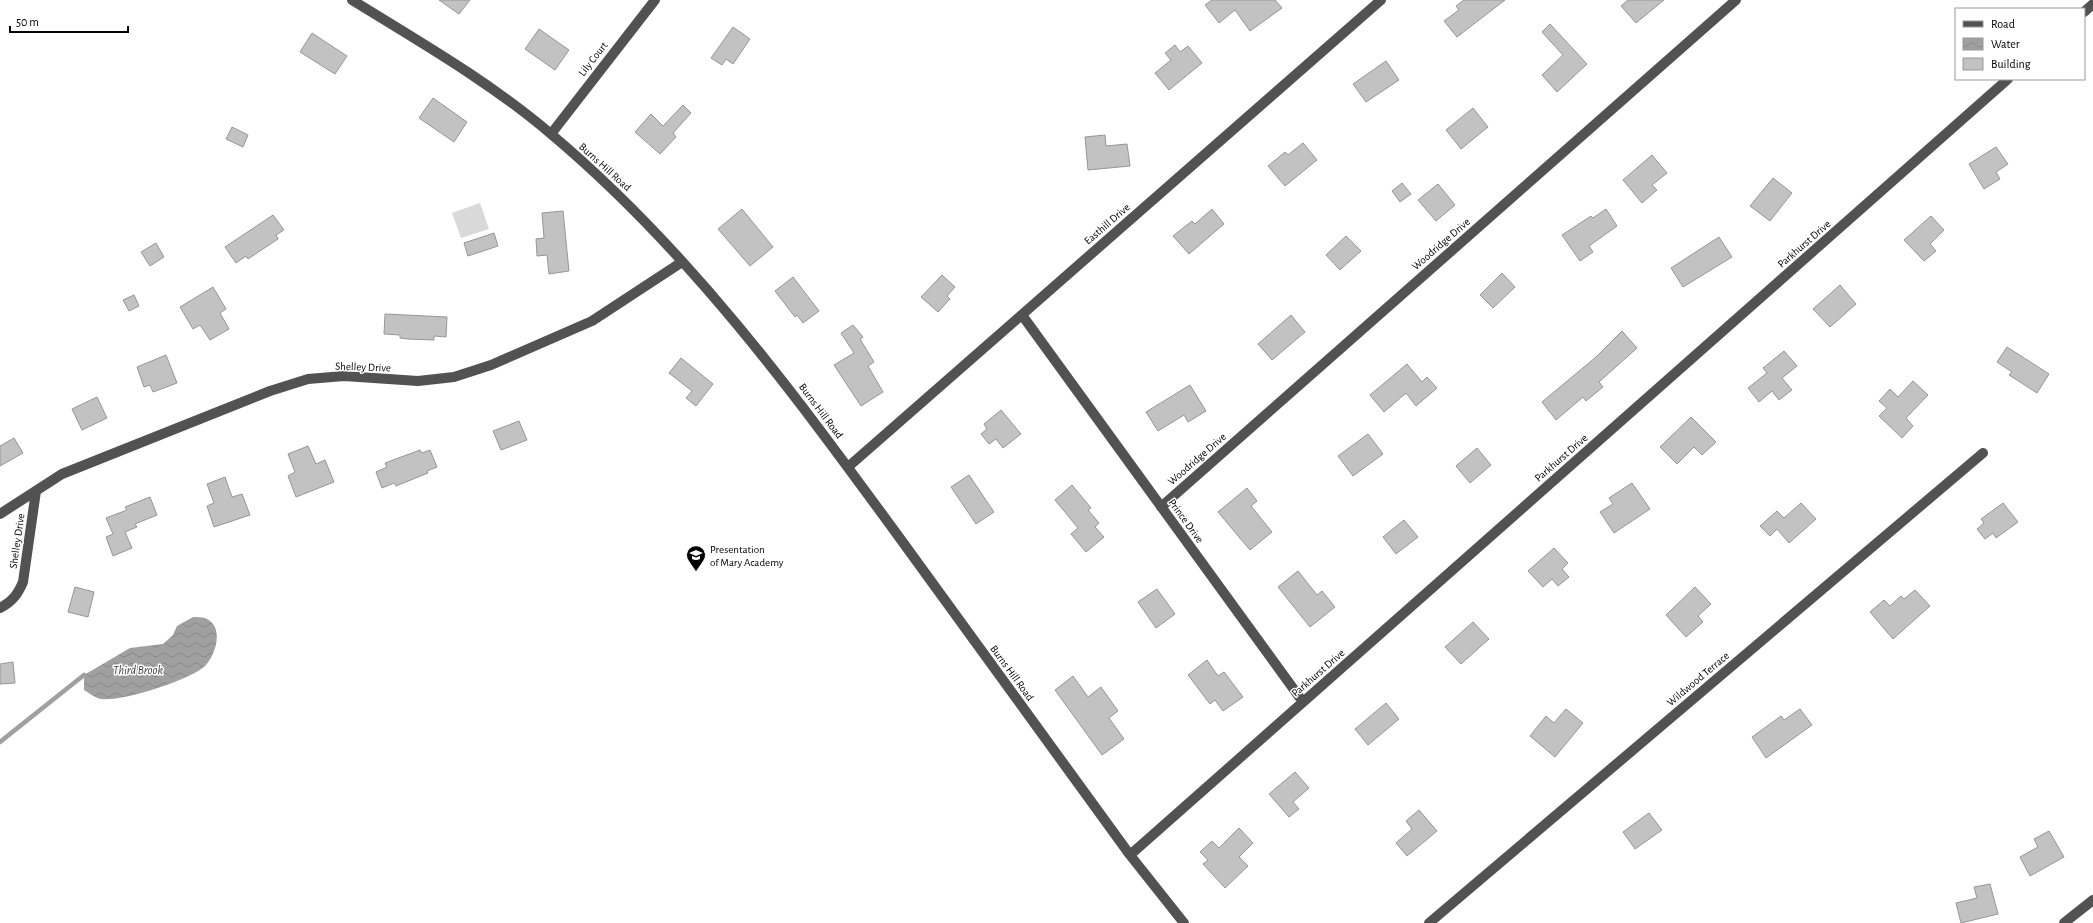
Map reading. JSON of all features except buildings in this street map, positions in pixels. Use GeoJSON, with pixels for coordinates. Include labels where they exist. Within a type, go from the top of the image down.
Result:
{"type":"FeatureCollection","features":[{"type":"Feature","properties":{"kind":"street","name":"Burns Hill Road"},"geometry":{"type":"LineString","coordinates":[[352,0],[464,69],[551,134],[640,216],[682,262],[762,353],[848,467],[1130,855],[1184,923]]}},
{"type":"Feature","properties":{"kind":"street","name":"Lily Court"},"geometry":{"type":"LineString","coordinates":[[551,134],[655,0]]}},
{"type":"Feature","properties":{"kind":"street","name":"Easthill Drive"},"geometry":{"type":"LineString","coordinates":[[848,467],[1381,0]]}},
{"type":"Feature","properties":{"kind":"street","name":"Woodridge Drive"},"geometry":{"type":"LineString","coordinates":[[1161,507],[1736,0]]}},
{"type":"Feature","properties":{"kind":"street"},"geometry":{"type":"LineString","coordinates":[[2085,11],[2093,4]]}},
{"type":"Feature","properties":{"kind":"street","name":"Parkhurst Drive"},"geometry":{"type":"LineString","coordinates":[[1130,855],[2007,80]]}},
{"type":"Feature","properties":{"kind":"street","name":"Shelley Drive"},"geometry":{"type":"LineString","coordinates":[[0,514],[62,474],[270,391],[308,379],[344,376],[418,381],[454,377],[491,365],[592,321],[682,262]]}},
{"type":"Feature","properties":{"kind":"street","name":"Prince Drive"},"geometry":{"type":"LineString","coordinates":[[1022,315],[1303,702]]}},
{"type":"Feature","properties":{"kind":"street","name":"Wildwood Terrace"},"geometry":{"type":"LineString","coordinates":[[1429,923],[1983,453]]}},
{"type":"Feature","properties":{"kind":"street","name":"Shelley Drive"},"geometry":{"type":"LineString","coordinates":[[0,608],[9,603],[18,594],[23,582],[36,491]]}},
{"type":"Feature","properties":{"kind":"street"},"geometry":{"type":"LineString","coordinates":[[2064,923],[2093,900]]}},
{"type":"Feature","properties":{"kind":"shaded area"},"geometry":{"type":"Polygon","coordinates":[[[480,203],[489,229],[461,238],[452,213],[480,203]]]}},
{"type":"Feature","properties":{"kind":"water","name":"Third Brook"},"geometry":{"type":"Polygon","coordinates":[[[193,617],[205,618],[211,622],[215,627],[217,634],[215,648],[209,661],[197,672],[155,689],[124,697],[101,699],[94,697],[84,690],[84,675],[130,648],[163,644],[173,635],[177,626],[193,617]]]}},
{"type":"Feature","properties":{"kind":"waterway","name":"Third Brook"},"geometry":{"type":"LineString","coordinates":[[0,742],[84,675]]}},
{"type":"Feature","properties":{"kind":"place","name":"Presentation of Mary Academy"},"geometry":{"type":"Point","coordinates":[696,572]}}]}
